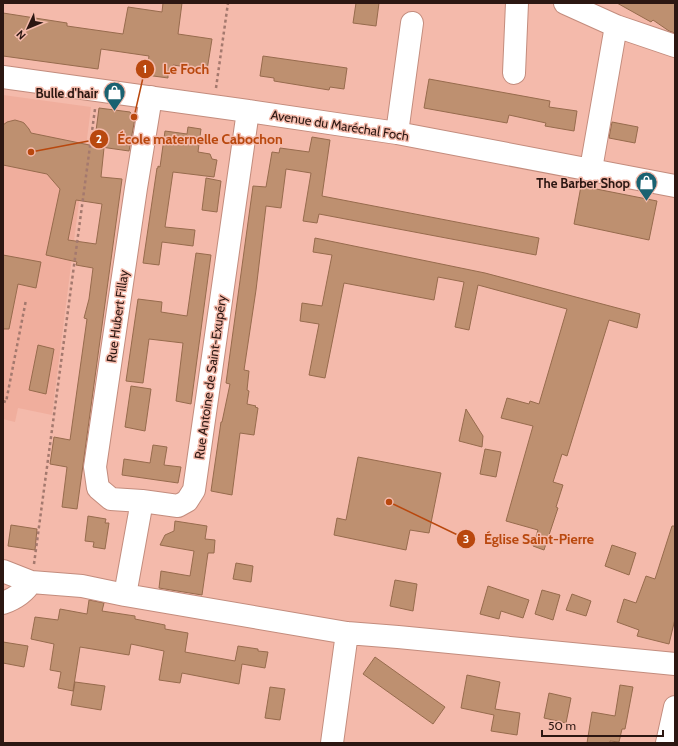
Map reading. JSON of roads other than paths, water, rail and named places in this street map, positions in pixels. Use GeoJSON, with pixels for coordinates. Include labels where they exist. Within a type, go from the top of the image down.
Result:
{"type":"FeatureCollection","features":[{"type":"Feature","properties":{"kind":"street"},"geometry":{"type":"LineString","coordinates":[[514,73],[517,3]]}},
{"type":"Feature","properties":{"kind":"street"},"geometry":{"type":"LineString","coordinates":[[565,3],[616,26],[675,46]]}},
{"type":"Feature","properties":{"kind":"street"},"geometry":{"type":"LineString","coordinates":[[397,133],[412,24]]}},
{"type":"Feature","properties":{"kind":"street"},"geometry":{"type":"LineString","coordinates":[[591,170],[616,26]]}},
{"type":"Feature","properties":{"kind":"street","name":"Avenue du Maréchal Foch"},"geometry":{"type":"LineString","coordinates":[[3,77],[397,133],[675,186]]}},
{"type":"Feature","properties":{"kind":"street","name":"Rue Hubert Fillay"},"geometry":{"type":"LineString","coordinates":[[142,501],[112,499],[98,488],[95,467],[136,188],[151,97]]}},
{"type":"Feature","properties":{"kind":"street","name":"Rue Antoine de Saint-Exupéry"},"geometry":{"type":"LineString","coordinates":[[142,501],[178,506],[187,501],[194,490],[248,111]]}},
{"type":"Feature","properties":{"kind":"street"},"geometry":{"type":"LineString","coordinates":[[125,595],[142,501]]}},
{"type":"Feature","properties":{"kind":"street"},"geometry":{"type":"LineString","coordinates":[[3,571],[31,582],[82,586],[125,595],[347,633],[675,664]]}},
{"type":"Feature","properties":{"kind":"street"},"geometry":{"type":"LineString","coordinates":[[7,602],[27,589],[31,582]]}},
{"type":"Feature","properties":{"kind":"street"},"geometry":{"type":"LineString","coordinates":[[332,743],[347,633]]}},
{"type":"Feature","properties":{"kind":"street"},"geometry":{"type":"LineString","coordinates":[[667,743],[675,707]]}},
{"type":"Feature","properties":{"kind":"place","name":"Bulle d'hair"},"geometry":{"type":"Point","coordinates":[114,112]}},
{"type":"Feature","properties":{"kind":"place","name":"Le Foch"},"geometry":{"type":"Point","coordinates":[134,117]}},
{"type":"Feature","properties":{"kind":"place","name":"École maternelle Cabochon"},"geometry":{"type":"Point","coordinates":[31,152]}},
{"type":"Feature","properties":{"kind":"place","name":"The Barber Shop"},"geometry":{"type":"Point","coordinates":[646,202]}},
{"type":"Feature","properties":{"kind":"place","name":"Église Saint-Pierre"},"geometry":{"type":"Point","coordinates":[389,502]}}]}
